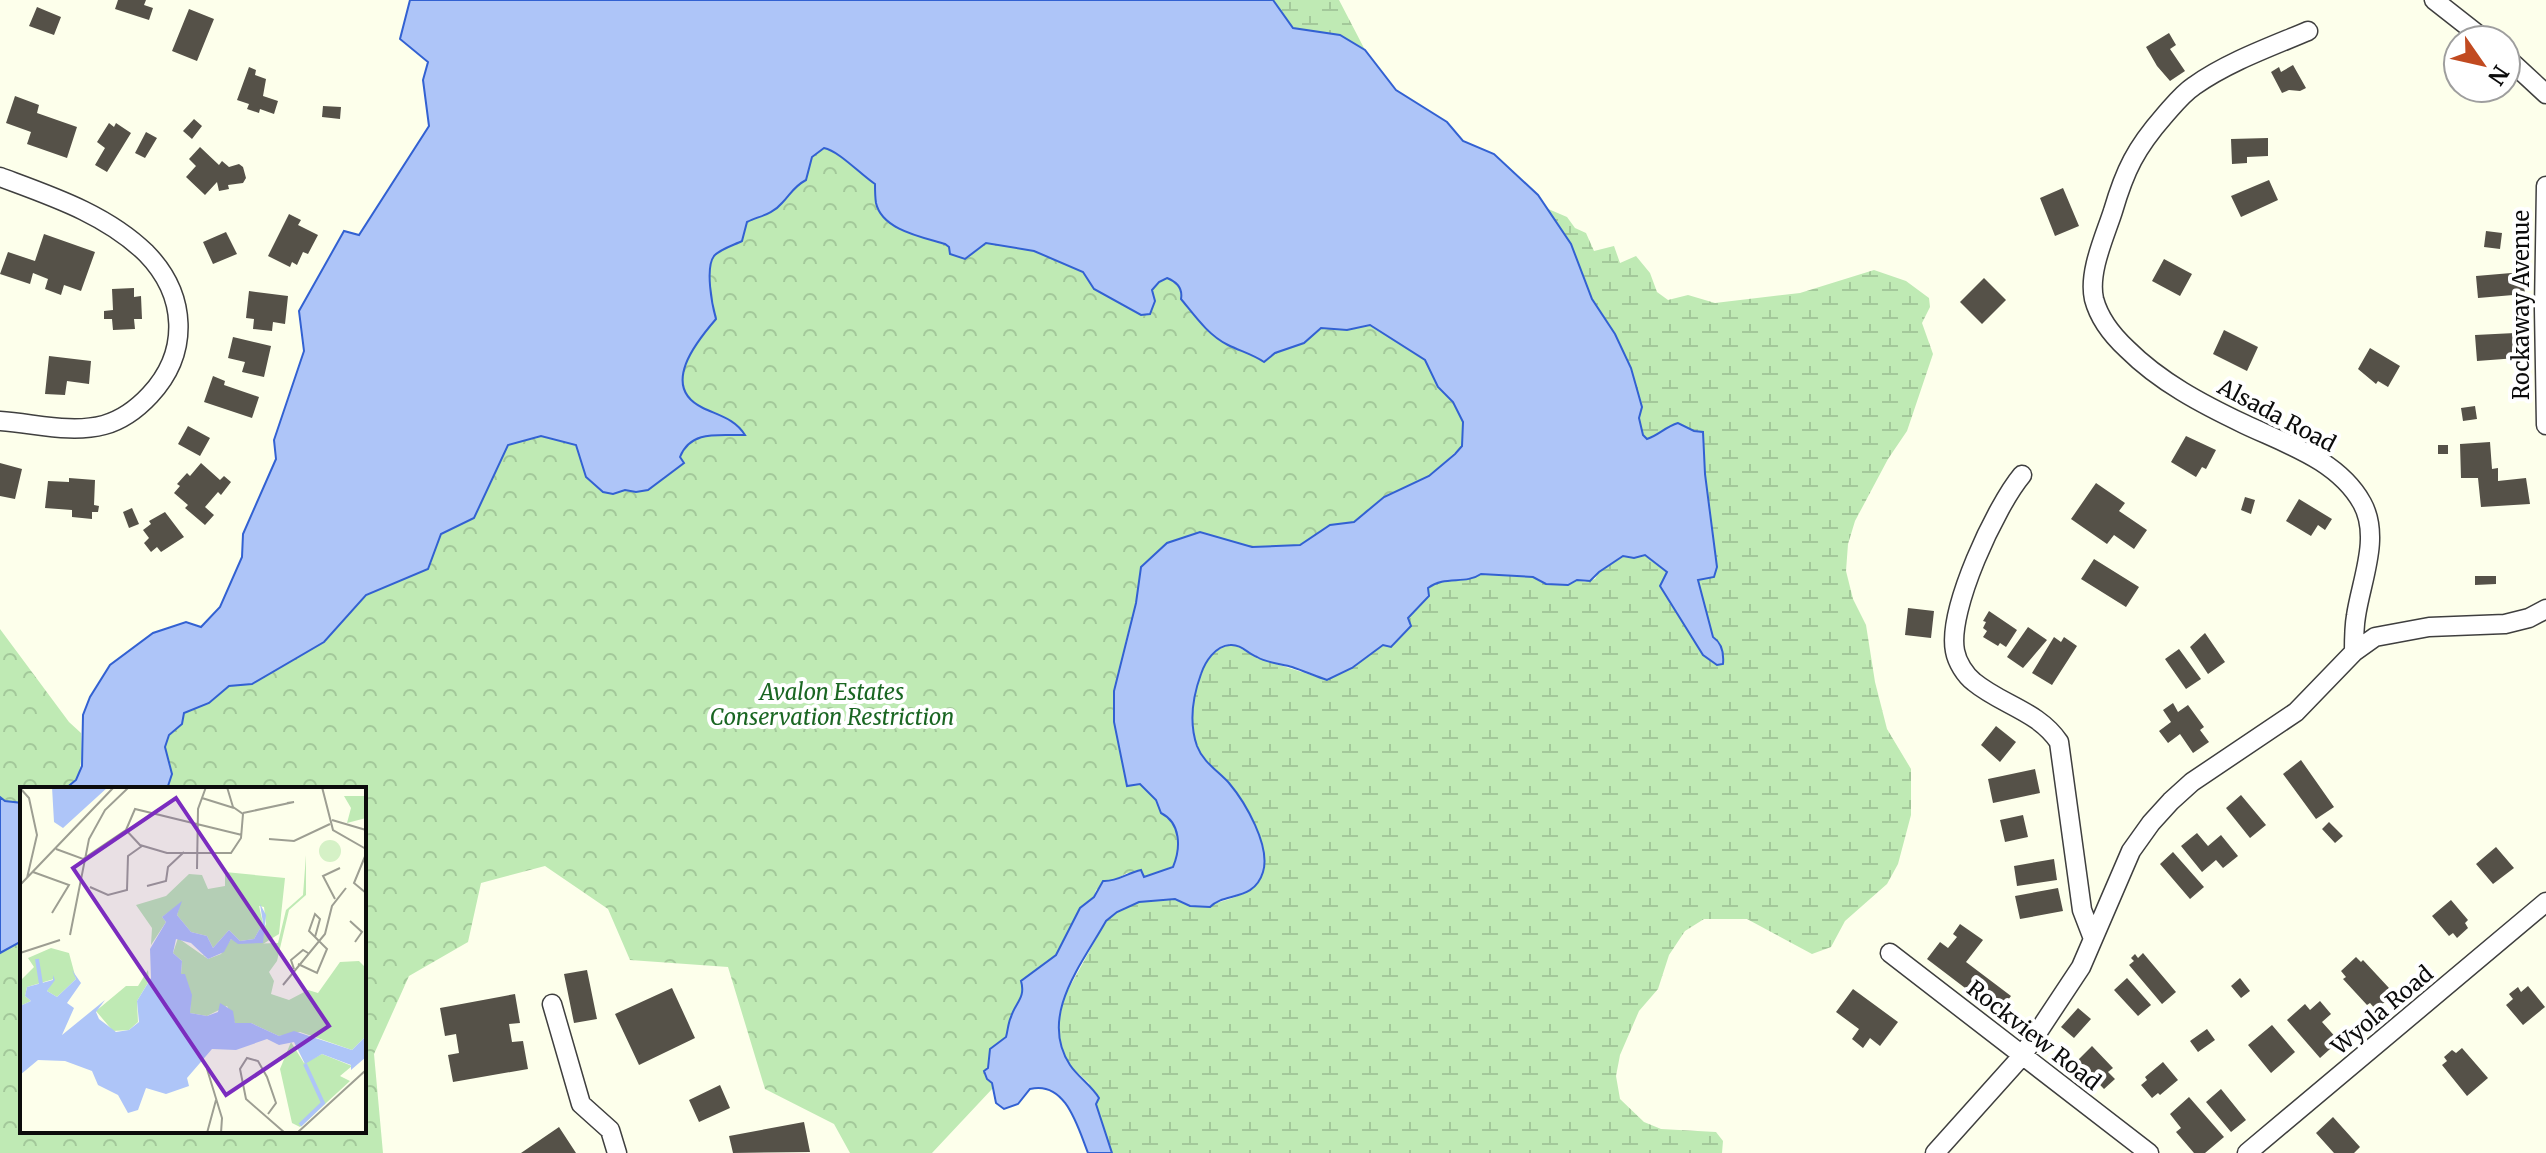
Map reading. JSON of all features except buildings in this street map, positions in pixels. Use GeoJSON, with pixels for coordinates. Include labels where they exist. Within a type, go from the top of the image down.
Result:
{"type":"FeatureCollection","features":[{"type":"Feature","properties":{"kind":"street"},"geometry":{"type":"LineString","coordinates":[[2434,0],[2465,24]]}},
{"type":"Feature","properties":{"kind":"street","name":"Alsada Road"},"geometry":{"type":"LineString","coordinates":[[2308,31],[2245,59],[2193,87],[2178,100],[2137,149],[2116,201],[2100,254],[2094,280],[2094,299],[2116,339],[2139,361],[2199,401],[2319,461],[2352,489],[2363,505],[2369,524],[2370,548],[2355,619],[2354,652]]}},
{"type":"Feature","properties":{"kind":"street"},"geometry":{"type":"LineString","coordinates":[[2522,72],[2546,94]]}},
{"type":"Feature","properties":{"kind":"street"},"geometry":{"type":"LineString","coordinates":[[0,177],[82,209],[133,241],[164,278],[180,325],[176,350],[165,377],[143,402],[115,421],[101,426],[75,428],[0,421]]}},
{"type":"Feature","properties":{"kind":"street","name":"Rockaway Avenue"},"geometry":{"type":"LineString","coordinates":[[2546,186],[2546,425]]}},
{"type":"Feature","properties":{"kind":"street"},"geometry":{"type":"LineString","coordinates":[[2022,475],[2003,501],[1977,555],[1960,608],[1954,650],[1963,670],[1974,683],[2040,721],[2059,742],[2082,910],[2092,936]]}},
{"type":"Feature","properties":{"kind":"street"},"geometry":{"type":"LineString","coordinates":[[1935,1153],[2022,1056],[2081,967],[2131,851],[2151,823],[2192,782],[2296,712],[2354,652],[2375,637],[2429,627],[2505,624],[2529,618],[2546,609]]}},
{"type":"Feature","properties":{"kind":"street","name":"Wyola Road"},"geometry":{"type":"LineString","coordinates":[[2247,1153],[2546,902]]}},
{"type":"Feature","properties":{"kind":"street","name":"Rockview Road"},"geometry":{"type":"LineString","coordinates":[[1890,953],[2149,1153]]}},
{"type":"Feature","properties":{"kind":"street"},"geometry":{"type":"LineString","coordinates":[[552,1004],[581,1104],[610,1130],[617,1153]]}},
{"type":"Feature","properties":{"kind":"green space"},"geometry":{"type":"Polygon","coordinates":[[[1273,0],[1339,0],[1365,50],[1340,35],[1293,28],[1273,0]]]}},
{"type":"Feature","properties":{"kind":"green space","name":"Avalon Estates Conservation Restriction"},"geometry":{"type":"Polygon","coordinates":[[[824,148],[843,158],[875,184],[876,206],[906,232],[945,244],[965,259],[986,243],[1034,251],[1083,272],[1094,289],[1152,290],[1167,278],[1177,282],[1182,292],[1228,345],[1263,361],[1275,353],[1304,343],[1321,328],[1347,330],[1370,324],[1425,360],[1438,387],[1453,401],[1463,422],[1462,446],[1429,476],[1384,497],[1354,522],[1330,525],[1300,545],[1252,547],[1200,532],[1141,567],[1136,603],[1125,644],[1140,784],[1156,800],[1175,829],[1178,844],[1175,859],[1173,866],[1144,878],[1140,874],[1127,873],[1096,890],[1094,897],[1080,908],[1056,955],[1021,981],[1021,996],[1006,1037],[990,1049],[993,1088],[932,1153],[850,1153],[834,1124],[765,1089],[728,967],[630,960],[608,909],[545,866],[481,883],[468,942],[409,976],[374,1054],[383,1153],[0,1153],[0,953],[20,942],[20,1133],[366,1133],[366,787],[168,787],[172,774],[165,747],[169,735],[181,724],[184,713],[209,703],[229,686],[252,684],[324,642],[366,595],[428,569],[441,534],[474,518],[507,445],[541,436],[577,445],[586,477],[613,494],[625,490],[636,492],[683,462],[680,458],[685,449],[699,438],[744,435],[732,422],[690,399],[684,388],[686,364],[716,319],[710,287],[714,256],[742,241],[747,222],[774,210],[805,180],[812,157],[824,148]]]}},
{"type":"Feature","properties":{"kind":"green space"},"geometry":{"type":"Polygon","coordinates":[[[1546,208],[1567,217],[1575,228],[1586,233],[1594,251],[1614,246],[1620,263],[1636,256],[1650,273],[1657,292],[1668,300],[1688,295],[1715,303],[1800,293],[1874,270],[1906,281],[1929,298],[1930,307],[1922,323],[1933,354],[1907,431],[1888,459],[1855,521],[1848,544],[1846,571],[1853,599],[1866,625],[1875,682],[1887,729],[1911,769],[1911,815],[1898,864],[1887,884],[1845,921],[1831,947],[1812,954],[1747,919],[1704,919],[1685,931],[1669,955],[1658,989],[1639,1011],[1620,1055],[1616,1076],[1620,1099],[1644,1122],[1661,1129],[1716,1132],[1723,1141],[1722,1153],[1112,1153],[1089,1083],[1071,1067],[1061,1047],[1057,1027],[1062,1001],[1106,921],[1121,910],[1156,898],[1175,899],[1192,906],[1208,905],[1247,891],[1259,881],[1263,872],[1257,838],[1245,807],[1236,792],[1205,759],[1195,740],[1193,712],[1197,685],[1202,670],[1216,652],[1233,644],[1257,658],[1327,680],[1382,643],[1429,596],[1428,588],[1435,584],[1480,574],[1527,576],[1560,584],[1577,580],[1585,582],[1595,579],[1599,572],[1623,556],[1634,558],[1645,555],[1667,572],[1703,655],[1723,664],[1722,649],[1713,637],[1698,580],[1705,474],[1703,432],[1678,423],[1646,439],[1643,435],[1639,418],[1642,407],[1631,368],[1615,334],[1592,299],[1571,244],[1546,208]]]}},
{"type":"Feature","properties":{"kind":"green space"},"geometry":{"type":"Polygon","coordinates":[[[0,629],[69,722],[81,733],[81,752],[77,776],[65,787],[20,787],[20,803],[5,801],[0,797],[0,629]]]}},
{"type":"Feature","properties":{"kind":"water"},"geometry":{"type":"Polygon","coordinates":[[[410,0],[1273,0],[1293,28],[1340,35],[1365,50],[1396,90],[1447,122],[1463,141],[1494,154],[1538,195],[1571,244],[1592,299],[1615,334],[1631,368],[1642,407],[1639,418],[1643,435],[1647,439],[1678,423],[1703,432],[1717,567],[1714,577],[1698,580],[1713,637],[1722,649],[1723,664],[1717,665],[1703,655],[1660,586],[1667,572],[1645,555],[1634,558],[1623,556],[1590,581],[1577,580],[1568,585],[1546,584],[1533,577],[1481,574],[1435,584],[1428,588],[1429,596],[1408,618],[1411,626],[1391,647],[1383,645],[1352,668],[1327,680],[1265,661],[1237,646],[1225,646],[1215,651],[1198,682],[1193,728],[1203,757],[1229,783],[1255,825],[1264,861],[1259,882],[1246,892],[1210,907],[1190,906],[1175,899],[1139,902],[1117,912],[1106,921],[1076,973],[1061,1009],[1061,1047],[1070,1065],[1099,1098],[1096,1104],[1112,1153],[1088,1153],[1069,1108],[1053,1092],[1042,1088],[1030,1089],[1018,1104],[1004,1109],[996,1103],[992,1083],[984,1071],[988,1068],[990,1049],[1006,1037],[1010,1019],[1021,996],[1021,981],[1056,955],[1080,908],[1094,897],[1103,881],[1141,870],[1144,877],[1173,867],[1176,860],[1176,829],[1161,813],[1156,800],[1140,784],[1127,786],[1114,722],[1114,691],[1136,603],[1141,567],[1167,543],[1200,532],[1252,547],[1300,545],[1330,525],[1354,522],[1384,497],[1429,476],[1455,454],[1462,446],[1463,422],[1453,402],[1438,387],[1425,360],[1370,325],[1347,330],[1321,328],[1304,343],[1275,353],[1264,362],[1214,336],[1181,299],[1181,292],[1174,281],[1167,278],[1152,290],[1155,301],[1150,314],[1141,315],[1094,289],[1083,272],[1034,251],[986,243],[965,259],[950,254],[945,244],[904,231],[886,220],[876,203],[875,184],[843,158],[824,148],[812,157],[806,180],[774,210],[747,222],[742,241],[720,251],[711,262],[710,287],[716,319],[692,351],[683,376],[684,388],[690,399],[732,422],[745,435],[699,438],[685,448],[680,457],[684,463],[648,490],[625,490],[613,494],[603,492],[586,477],[576,445],[541,436],[508,445],[474,518],[441,534],[428,569],[366,595],[324,642],[252,684],[229,686],[209,703],[184,713],[182,724],[169,735],[165,747],[172,774],[168,787],[67,787],[76,780],[82,766],[83,715],[110,665],[153,633],[186,622],[201,627],[220,607],[242,557],[243,534],[276,459],[274,440],[304,351],[299,311],[344,231],[359,235],[429,126],[423,80],[428,62],[400,39],[410,0]]]}},
{"type":"Feature","properties":{"kind":"water"},"geometry":{"type":"Polygon","coordinates":[[[0,797],[5,801],[20,803],[20,942],[0,953],[0,797]]]}}]}
